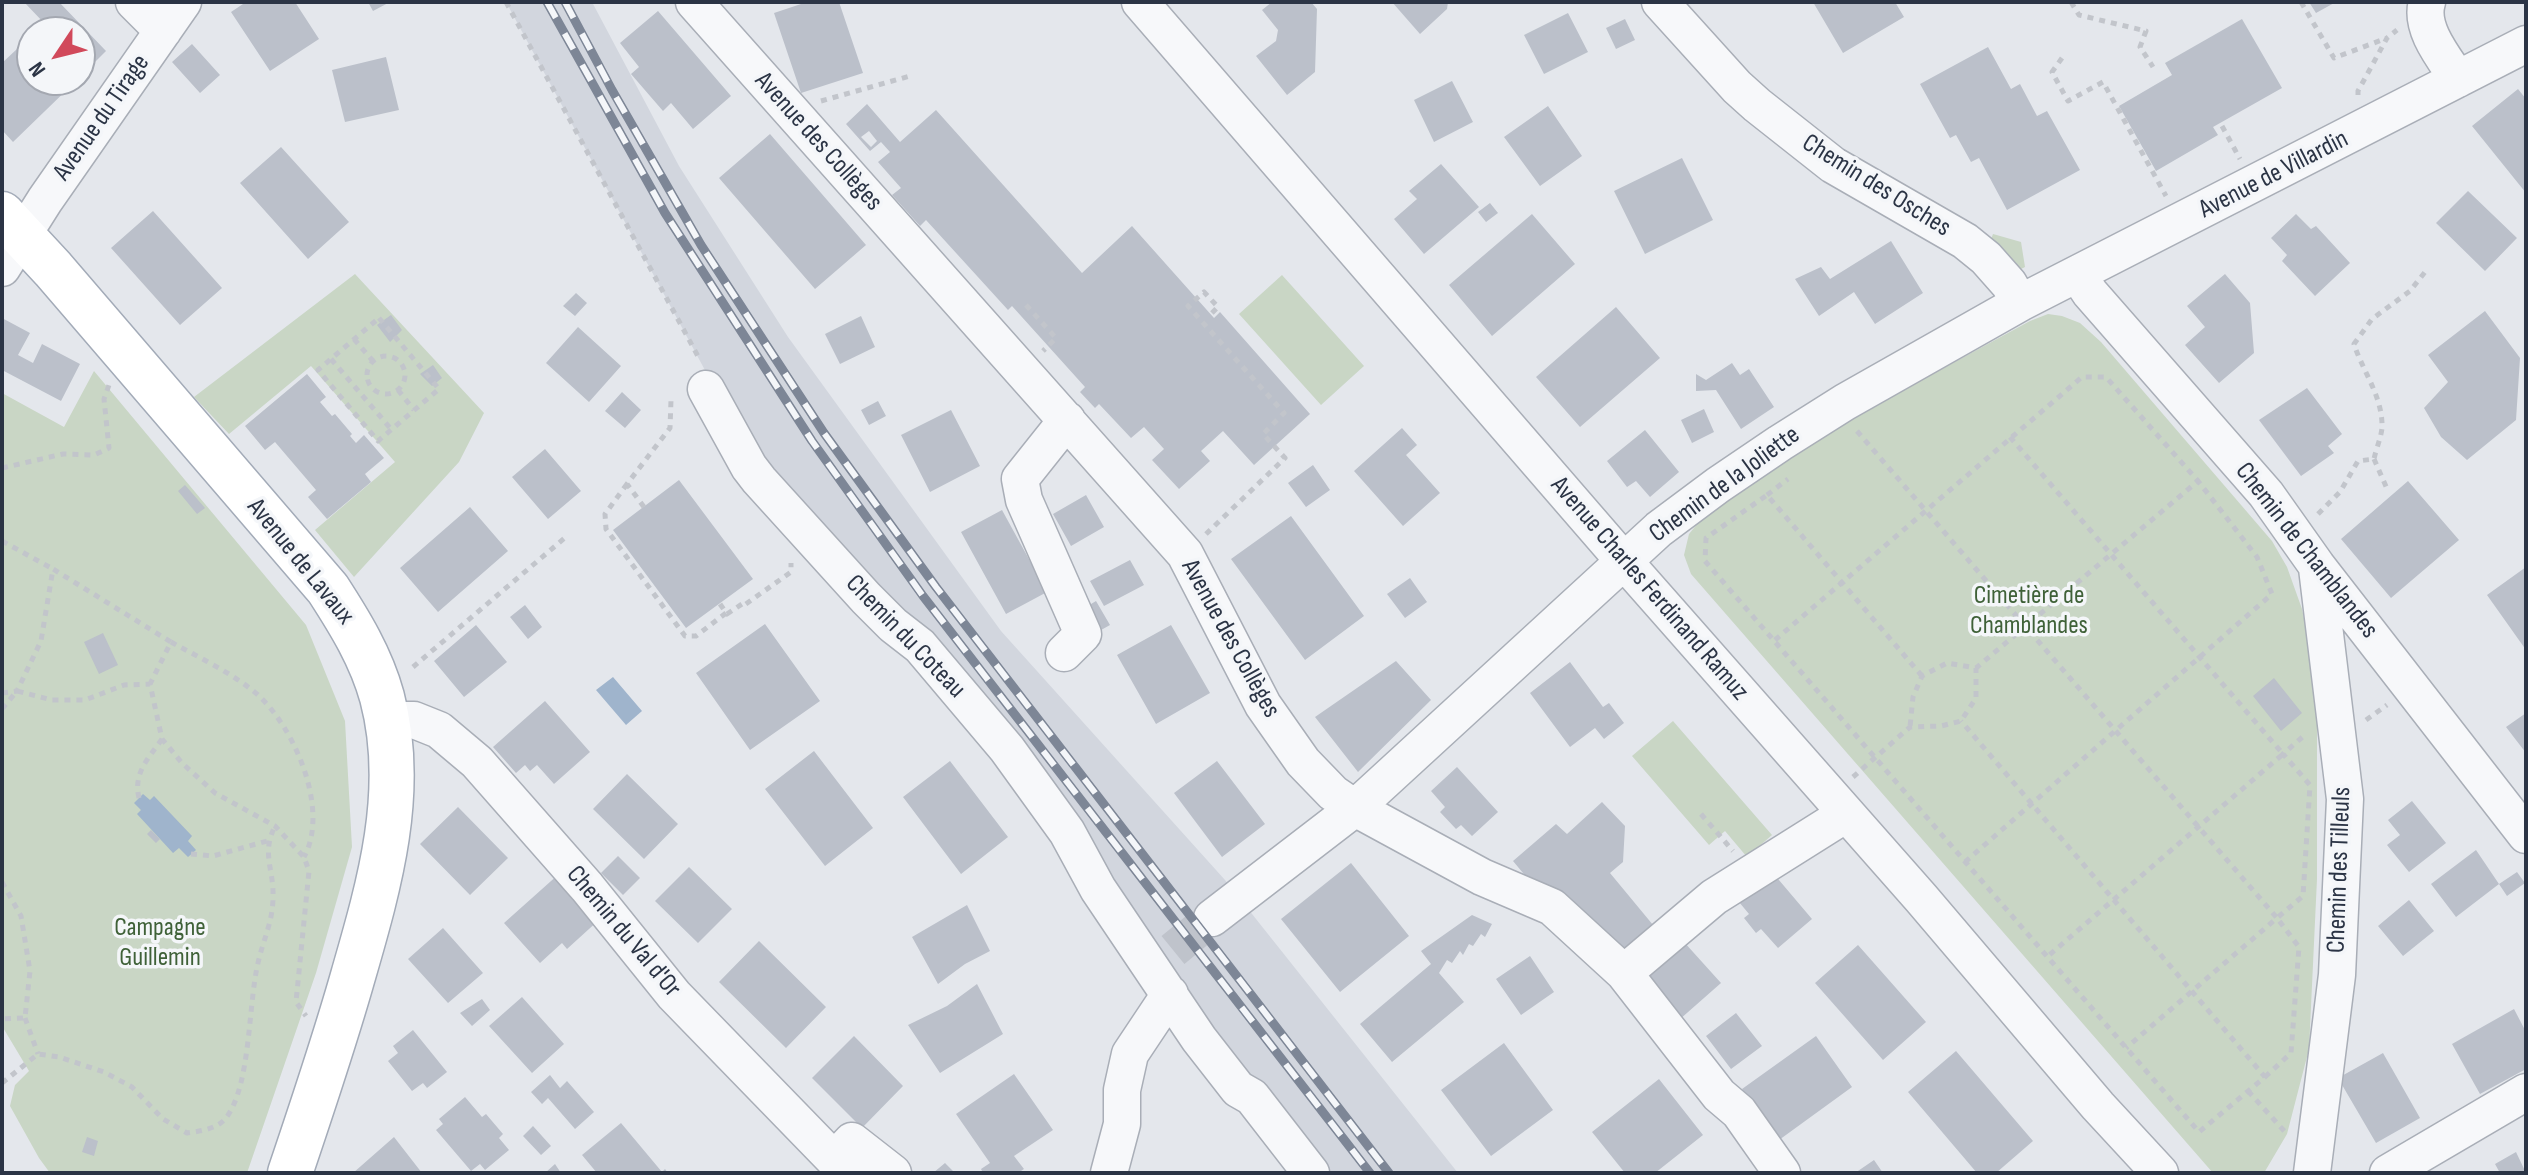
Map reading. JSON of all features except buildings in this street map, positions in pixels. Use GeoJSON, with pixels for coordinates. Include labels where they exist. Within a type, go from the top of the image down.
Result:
{"type":"FeatureCollection","features":[{"type":"Feature","properties":{"kind":"main road","name":"Avenue de Lavaux"},"geometry":{"type":"LineString","coordinates":[[9,239],[328,589],[359,637],[381,695],[387,720],[392,793],[387,847],[331,1052],[290,1173]]}},
{"type":"Feature","properties":{"kind":"street"},"geometry":{"type":"LineString","coordinates":[[134,2],[163,31]]}},
{"type":"Feature","properties":{"kind":"street","name":"Avenue du Tirage"},"geometry":{"type":"LineString","coordinates":[[9,239],[183,2]]}},
{"type":"Feature","properties":{"kind":"street","name":"Avenue des Collèges"},"geometry":{"type":"LineString","coordinates":[[694,2],[1185,554],[1263,705],[1303,762],[1333,793],[1355,808],[1482,877],[1552,907],[1624,973],[1719,1095],[1739,1112],[1782,1173]]}},
{"type":"Feature","properties":{"kind":"street","name":"Chemin des Osches"},"geometry":{"type":"LineString","coordinates":[[1660,2],[1757,105],[1833,165],[1965,241],[1986,258],[2009,284],[2020,303]]}},
{"type":"Feature","properties":{"kind":"street","name":"Avenue Charles Ferdinand Ramuz"},"geometry":{"type":"LineString","coordinates":[[1151,5],[1623,560],[1847,798],[1921,898],[2098,1106],[2160,1173]]}},
{"type":"Feature","properties":{"kind":"street"},"geometry":{"type":"LineString","coordinates":[[2416,13],[2424,10],[2428,30],[2458,79]]}},
{"type":"Feature","properties":{"kind":"street","name":"Avenue de Villardin"},"geometry":{"type":"LineString","coordinates":[[2020,303],[2526,44]]}},
{"type":"Feature","properties":{"kind":"street","name":"Chemin de Chamblandes"},"geometry":{"type":"LineString","coordinates":[[2078,275],[2090,293],[2266,494],[2317,566],[2526,835]]}},
{"type":"Feature","properties":{"kind":"street","name":"Chemin de la Joliette"},"geometry":{"type":"LineString","coordinates":[[1355,808],[1623,560],[1682,511],[1780,443],[1871,387],[2020,303]]}},
{"type":"Feature","properties":{"kind":"street","name":"Chemin du Coteau"},"geometry":{"type":"LineString","coordinates":[[706,389],[749,467],[893,625],[920,646],[1007,749],[1067,832],[1098,889],[1165,971],[1199,1039],[1238,1089],[1252,1097],[1311,1173]]}},
{"type":"Feature","properties":{"kind":"street"},"geometry":{"type":"LineString","coordinates":[[1064,653],[1083,634],[1024,500],[1020,479],[1067,420]]}},
{"type":"Feature","properties":{"kind":"street","name":"Chemin des Tilleuls"},"geometry":{"type":"LineString","coordinates":[[2312,1173],[2337,975],[2345,799],[2317,566]]}},
{"type":"Feature","properties":{"kind":"street","name":"Chemin du Val d'Or"},"geometry":{"type":"LineString","coordinates":[[387,720],[414,720],[439,730],[477,762],[587,887],[674,995],[840,1166]]}},
{"type":"Feature","properties":{"kind":"street"},"geometry":{"type":"LineString","coordinates":[[1624,973],[1714,897],[1752,873],[1847,798]]}},
{"type":"Feature","properties":{"kind":"street"},"geometry":{"type":"LineString","coordinates":[[1212,918],[1355,808]]}},
{"type":"Feature","properties":{"kind":"street"},"geometry":{"type":"LineString","coordinates":[[1109,1173],[1122,1124],[1122,1090],[1130,1054],[1165,971]]}},
{"type":"Feature","properties":{"kind":"street"},"geometry":{"type":"LineString","coordinates":[[2388,1173],[2526,1092]]}},
{"type":"Feature","properties":{"kind":"street"},"geometry":{"type":"LineString","coordinates":[[840,1166],[852,1141],[893,1173]]}},
{"type":"Feature","properties":{"kind":"path"},"geometry":{"type":"LineString","coordinates":[[506,2],[713,385],[706,389]]}},
{"type":"Feature","properties":{"kind":"path"},"geometry":{"type":"LineString","coordinates":[[2071,2],[2079,15],[2146,31],[2140,47],[2153,67]]}},
{"type":"Feature","properties":{"kind":"path"},"geometry":{"type":"LineString","coordinates":[[2301,2],[2334,58],[2387,38],[2416,13]]}},
{"type":"Feature","properties":{"kind":"path"},"geometry":{"type":"LineString","coordinates":[[2360,104],[2358,91],[2387,38]]}},
{"type":"Feature","properties":{"kind":"path"},"geometry":{"type":"LineString","coordinates":[[2062,58],[2052,72],[2068,101],[2103,82],[2168,200]]}},
{"type":"Feature","properties":{"kind":"path"},"geometry":{"type":"LineString","coordinates":[[820,102],[910,76]]}},
{"type":"Feature","properties":{"kind":"path"},"geometry":{"type":"LineString","coordinates":[[2222,126],[2243,163]]}},
{"type":"Feature","properties":{"kind":"path"},"geometry":{"type":"LineString","coordinates":[[2388,491],[2374,459],[2382,428],[2377,394],[2361,368],[2354,344],[2372,319],[2410,291],[2425,272]]}},
{"type":"Feature","properties":{"kind":"path"},"geometry":{"type":"LineString","coordinates":[[1185,554],[1285,458],[1263,434],[1284,413],[1188,306],[1204,292],[1218,307],[1211,314]]}},
{"type":"Feature","properties":{"kind":"path"},"geometry":{"type":"LineString","coordinates":[[1023,370],[1056,338],[1026,305]]}},
{"type":"Feature","properties":{"kind":"path"},"geometry":{"type":"LineString","coordinates":[[379,318],[410,355],[439,389],[378,441],[318,370],[379,318]]}},
{"type":"Feature","properties":{"kind":"path"},"geometry":{"type":"LineString","coordinates":[[354,339],[372,360]]}},
{"type":"Feature","properties":{"kind":"path"},"geometry":{"type":"LineString","coordinates":[[386,355],[401,363],[406,376],[398,390],[384,395],[370,388],[366,373],[372,360],[386,355]]}},
{"type":"Feature","properties":{"kind":"path"},"geometry":{"type":"LineString","coordinates":[[401,363],[410,355]]}},
{"type":"Feature","properties":{"kind":"path"},"geometry":{"type":"LineString","coordinates":[[331,359],[391,429]]}},
{"type":"Feature","properties":{"kind":"path"},"geometry":{"type":"LineString","coordinates":[[1775,640],[2082,377],[2106,377],[2198,481],[2257,557],[2272,594],[1965,862]]}},
{"type":"Feature","properties":{"kind":"path"},"geometry":{"type":"LineString","coordinates":[[2,468],[63,454],[94,455],[109,448],[104,399],[110,383]]}},
{"type":"Feature","properties":{"kind":"path"},"geometry":{"type":"LineString","coordinates":[[362,395],[370,388]]}},
{"type":"Feature","properties":{"kind":"path"},"geometry":{"type":"LineString","coordinates":[[398,390],[414,410]]}},
{"type":"Feature","properties":{"kind":"path"},"geometry":{"type":"LineString","coordinates":[[671,400],[670,428],[605,514],[604,522],[606,529],[685,636],[696,636],[791,572],[791,561],[816,543]]}},
{"type":"Feature","properties":{"kind":"path"},"geometry":{"type":"LineString","coordinates":[[1855,429],[2299,947],[2291,1053],[2199,1132],[1705,561],[1706,538],[1767,495],[1922,676]]}},
{"type":"Feature","properties":{"kind":"path"},"geometry":{"type":"LineString","coordinates":[[2010,437],[2310,785],[2303,896],[2126,1048]]}},
{"type":"Feature","properties":{"kind":"path"},"geometry":{"type":"LineString","coordinates":[[2314,517],[2340,492],[2358,461],[2374,459]]}},
{"type":"Feature","properties":{"kind":"path"},"geometry":{"type":"LineString","coordinates":[[1910,727],[1913,697],[1922,676],[1947,663],[1976,668],[2198,481]]}},
{"type":"Feature","properties":{"kind":"path"},"geometry":{"type":"LineString","coordinates":[[627,484],[644,507]]}},
{"type":"Feature","properties":{"kind":"path"},"geometry":{"type":"LineString","coordinates":[[413,667],[567,536]]}},
{"type":"Feature","properties":{"kind":"path"},"geometry":{"type":"LineString","coordinates":[[2,541],[253,690],[278,717],[305,769],[313,805],[311,843],[304,857]]}},
{"type":"Feature","properties":{"kind":"path"},"geometry":{"type":"LineString","coordinates":[[2,709],[17,691],[41,641],[53,569]]}},
{"type":"Feature","properties":{"kind":"path"},"geometry":{"type":"LineString","coordinates":[[720,604],[726,613]]}},
{"type":"Feature","properties":{"kind":"path"},"geometry":{"type":"LineString","coordinates":[[171,642],[150,684],[162,739],[182,763],[215,793],[275,826],[304,857],[309,871],[296,1002],[308,1019]]}},
{"type":"Feature","properties":{"kind":"path"},"geometry":{"type":"LineString","coordinates":[[1847,798],[1875,758],[1910,727],[1941,726],[1961,721],[1976,698],[1976,668]]}},
{"type":"Feature","properties":{"kind":"path"},"geometry":{"type":"LineString","coordinates":[[2,693],[17,691],[52,700],[85,700],[124,685],[150,684]]}},
{"type":"Feature","properties":{"kind":"path"},"geometry":{"type":"LineString","coordinates":[[2360,724],[2390,703]]}},
{"type":"Feature","properties":{"kind":"path"},"geometry":{"type":"LineString","coordinates":[[1961,721],[2265,1077]]}},
{"type":"Feature","properties":{"kind":"path"},"geometry":{"type":"LineString","coordinates":[[2047,957],[2317,725]]}},
{"type":"Feature","properties":{"kind":"path"},"geometry":{"type":"LineString","coordinates":[[139,798],[136,785],[139,771],[162,739]]}},
{"type":"Feature","properties":{"kind":"path"},"geometry":{"type":"LineString","coordinates":[[1701,814],[1752,873]]}},
{"type":"Feature","properties":{"kind":"path"},"geometry":{"type":"LineString","coordinates":[[38,1054],[77,1062],[104,1072],[132,1087],[163,1119],[187,1133],[211,1129],[225,1119],[242,1086],[248,1019],[258,960],[271,925],[274,895],[267,841],[275,826]]}},
{"type":"Feature","properties":{"kind":"path"},"geometry":{"type":"LineString","coordinates":[[191,854],[213,856],[267,841]]}},
{"type":"Feature","properties":{"kind":"path"},"geometry":{"type":"LineString","coordinates":[[2,882],[21,916],[30,971],[25,1018],[38,1054]]}},
{"type":"Feature","properties":{"kind":"path"},"geometry":{"type":"LineString","coordinates":[[2,1019],[25,1018]]}},
{"type":"Feature","properties":{"kind":"path"},"geometry":{"type":"LineString","coordinates":[[2,1083],[38,1054]]}},
{"type":"Feature","properties":{"kind":"path"},"geometry":{"type":"LineString","coordinates":[[2248,1091],[2287,1134]]}},
{"type":"Feature","properties":{"kind":"shaded area"},"geometry":{"type":"Polygon","coordinates":[[[506,2],[592,2],[679,166],[788,337],[1001,631],[1225,880],[1458,1173],[1311,1173],[1067,832],[759,480],[713,385],[506,2]]]}},
{"type":"Feature","properties":{"kind":"green space"},"geometry":{"type":"Polygon","coordinates":[[[1993,234],[2021,242],[2025,267],[2019,270],[1990,242],[1993,234]]]}},
{"type":"Feature","properties":{"kind":"green space"},"geometry":{"type":"Polygon","coordinates":[[[355,274],[484,413],[459,462],[354,577],[315,530],[395,462],[311,366],[229,434],[194,397],[355,274]]]}},
{"type":"Feature","properties":{"kind":"green space"},"geometry":{"type":"Polygon","coordinates":[[[1282,275],[1364,366],[1321,405],[1239,314],[1282,275]]]}},
{"type":"Feature","properties":{"kind":"green space","name":"Cimetière de Chamblandes"},"geometry":{"type":"Polygon","coordinates":[[[2048,314],[2080,323],[2101,342],[2272,541],[2287,567],[2302,609],[2310,646],[2317,710],[2317,879],[2309,1049],[2287,1134],[2264,1173],[2213,1173],[1691,574],[1684,555],[1689,534],[1703,517],[1848,420],[2048,314]]]}},
{"type":"Feature","properties":{"kind":"green space","name":"Campagne Guillemin"},"geometry":{"type":"Polygon","coordinates":[[[94,371],[306,625],[345,721],[352,847],[316,973],[247,1173],[50,1173],[10,1106],[15,1085],[29,1071],[2,1026],[2,393],[64,427],[94,371]]]}},
{"type":"Feature","properties":{"kind":"green space"},"geometry":{"type":"Polygon","coordinates":[[[1673,721],[1772,835],[1747,857],[1725,831],[1709,845],[1632,756],[1673,721]]]}},
{"type":"Feature","properties":{"kind":"water"},"geometry":{"type":"Polygon","coordinates":[[[613,677],[642,711],[626,725],[596,690],[613,677]]]}},
{"type":"Feature","properties":{"kind":"water"},"geometry":{"type":"Polygon","coordinates":[[[143,794],[150,800],[154,796],[192,836],[188,841],[196,850],[188,857],[179,848],[173,853],[137,814],[141,810],[134,803],[143,794]]]}},
{"type":"Feature","properties":{"kind":"tunnel"},"geometry":{"type":"LineString","coordinates":[[1173,950],[1212,918]]}},
{"type":"Feature","properties":{"kind":"railway"},"geometry":{"type":"LineString","coordinates":[[547,2],[665,213],[812,441],[923,596],[1370,1173]]}},
{"type":"Feature","properties":{"kind":"railway"},"geometry":{"type":"LineString","coordinates":[[565,2],[701,245],[824,433],[936,587],[1389,1173]]}}]}
